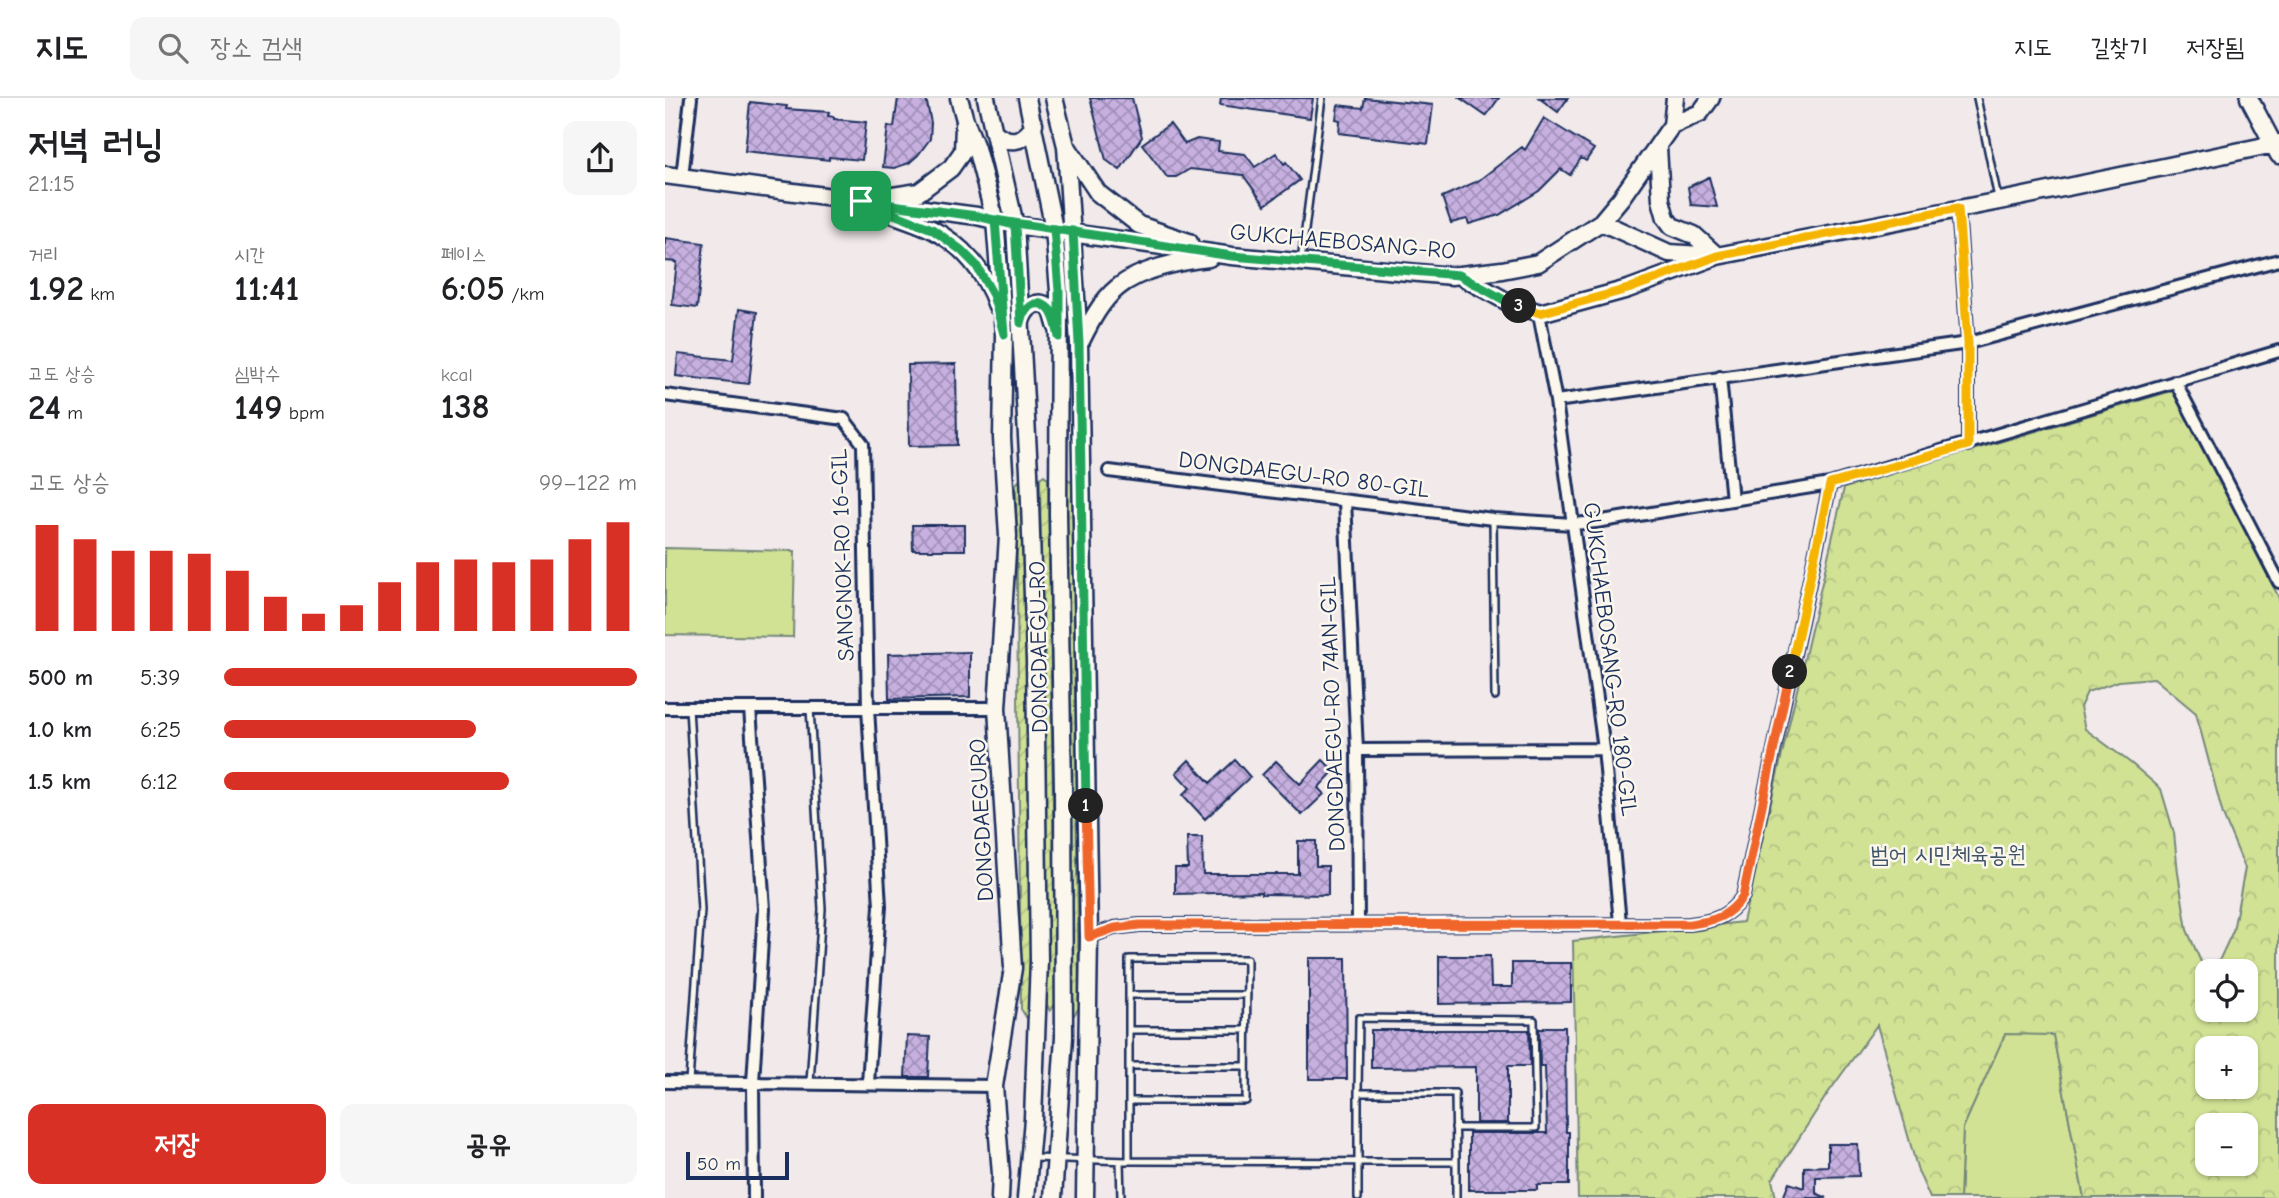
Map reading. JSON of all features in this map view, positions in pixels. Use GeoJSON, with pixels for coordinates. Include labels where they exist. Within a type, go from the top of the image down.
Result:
{"type":"FeatureCollection","features":[{"type":"Feature","properties":{"kind":"main road"},"geometry":{"type":"LineString","coordinates":[[959,98],[976,148],[995,220],[1004,334]]}},
{"type":"Feature","properties":{"kind":"main road"},"geometry":{"type":"LineString","coordinates":[[986,98],[1015,225],[1021,323]]}},
{"type":"Feature","properties":{"kind":"main road","name":"DONGDAEGU-RO"},"geometry":{"type":"LineString","coordinates":[[1027,98],[1054,229],[1059,291],[1058,514],[1063,789],[1063,1037],[1053,1198]]}},
{"type":"Feature","properties":{"kind":"main road"},"geometry":{"type":"LineString","coordinates":[[1054,98],[1066,146],[1098,193],[1139,225],[1232,256]]}},
{"type":"Feature","properties":{"kind":"main road"},"geometry":{"type":"LineString","coordinates":[[1675,98],[1672,125],[1601,222],[1669,253],[1717,256]]}},
{"type":"Feature","properties":{"kind":"main road"},"geometry":{"type":"LineString","coordinates":[[1672,125],[1700,113],[1711,98]]}},
{"type":"Feature","properties":{"kind":"main road"},"geometry":{"type":"LineString","coordinates":[[1459,275],[1506,301],[1540,313],[1628,289],[1717,256],[2277,148],[2249,98]]}},
{"type":"Feature","properties":{"kind":"main road"},"geometry":{"type":"LineString","coordinates":[[861,201],[919,192],[951,168],[963,151],[965,121]]}},
{"type":"Feature","properties":{"kind":"main road"},"geometry":{"type":"LineString","coordinates":[[993,131],[1000,137],[1016,141],[1024,138],[1034,124]]}},
{"type":"Feature","properties":{"kind":"main road","name":"DONGDAEGU-RO"},"geometry":{"type":"LineString","coordinates":[[1066,146],[1079,343],[1089,937],[1085,1198]]}},
{"type":"Feature","properties":{"kind":"main road"},"geometry":{"type":"LineString","coordinates":[[1658,147],[1661,200],[1666,218],[1672,226],[1694,236],[1717,256]]}},
{"type":"Feature","properties":{"kind":"main road","name":"GUKCHAEBOSANG-RO"},"geometry":{"type":"LineString","coordinates":[[665,175],[1073,231],[1232,256],[1459,275],[1538,262],[1601,222]]}},
{"type":"Feature","properties":{"kind":"main road"},"geometry":{"type":"LineString","coordinates":[[861,201],[932,229],[961,250],[976,265],[993,295],[1004,334]]}},
{"type":"Feature","properties":{"kind":"main road"},"geometry":{"type":"LineString","coordinates":[[1079,343],[1093,317],[1117,287],[1149,271],[1191,260],[1232,256]]}},
{"type":"Feature","properties":{"kind":"main road"},"geometry":{"type":"LineString","coordinates":[[1021,323],[1023,312],[1032,305],[1043,304],[1051,311],[1059,337]]}},
{"type":"Feature","properties":{"kind":"main road","name":"DONGDAEGU-RO"},"geometry":{"type":"LineString","coordinates":[[1021,323],[1035,660],[1038,933],[1030,1158],[1026,1198]]}},
{"type":"Feature","properties":{"kind":"main road","name":"DONGDAEGURO"},"geometry":{"type":"LineString","coordinates":[[1000,1198],[1001,1174],[994,1086],[1013,968],[997,708],[1008,536],[1002,438],[1004,334]]}},
{"type":"Feature","properties":{"kind":"street"},"geometry":{"type":"LineString","coordinates":[[682,177],[691,98]]}},
{"type":"Feature","properties":{"kind":"street"},"geometry":{"type":"LineString","coordinates":[[1958,208],[1968,343],[1968,445]]}},
{"type":"Feature","properties":{"kind":"street"},"geometry":{"type":"LineString","coordinates":[[1556,401],[1968,343],[2279,260]]}},
{"type":"Feature","properties":{"kind":"street","name":"GUKCHAEBOSANG-RO 180-GIL"},"geometry":{"type":"LineString","coordinates":[[1540,313],[1556,401],[1604,749],[1620,923]]}},
{"type":"Feature","properties":{"kind":"street","name":"DONGDAEGU-RO 80-GIL"},"geometry":{"type":"LineString","coordinates":[[1109,471],[1493,519],[1573,524],[1596,522],[1830,484],[2279,351]]}},
{"type":"Feature","properties":{"kind":"street"},"geometry":{"type":"LineString","coordinates":[[1720,377],[1732,500]]}},
{"type":"Feature","properties":{"kind":"street"},"geometry":{"type":"LineString","coordinates":[[2175,381],[2279,582]]}},
{"type":"Feature","properties":{"kind":"street","name":"SANGNOK-RO 16-GIL"},"geometry":{"type":"LineString","coordinates":[[665,395],[844,419],[863,444],[868,708],[880,906],[868,1083]]}},
{"type":"Feature","properties":{"kind":"street"},"geometry":{"type":"LineString","coordinates":[[1089,937],[1115,928],[1140,925],[1690,924],[1725,916],[1743,896],[1830,484]]}},
{"type":"Feature","properties":{"kind":"street","name":"DONGDAEGU-RO 74AN-GIL"},"geometry":{"type":"LineString","coordinates":[[1345,501],[1357,750],[1358,925]]}},
{"type":"Feature","properties":{"kind":"street"},"geometry":{"type":"LineString","coordinates":[[665,708],[997,708]]}},
{"type":"Feature","properties":{"kind":"street"},"geometry":{"type":"LineString","coordinates":[[750,708],[764,909],[753,1082],[754,1198]]}},
{"type":"Feature","properties":{"kind":"street"},"geometry":{"type":"LineString","coordinates":[[1357,750],[1604,749]]}},
{"type":"Feature","properties":{"kind":"street"},"geometry":{"type":"LineString","coordinates":[[665,1082],[994,1086]]}},
{"type":"Feature","properties":{"kind":"lane"},"geometry":{"type":"LineString","coordinates":[[1301,261],[1322,98]]}},
{"type":"Feature","properties":{"kind":"lane"},"geometry":{"type":"LineString","coordinates":[[1977,98],[1998,201]]}},
{"type":"Feature","properties":{"kind":"lane"},"geometry":{"type":"LineString","coordinates":[[1493,519],[1495,696]]}},
{"type":"Feature","properties":{"kind":"lane"},"geometry":{"type":"LineString","coordinates":[[689,708],[701,910],[689,1082]]}},
{"type":"Feature","properties":{"kind":"lane"},"geometry":{"type":"LineString","coordinates":[[810,708],[822,909],[810,1082]]}},
{"type":"Feature","properties":{"kind":"lane"},"geometry":{"type":"LineString","coordinates":[[1129,1101],[1247,1101],[1247,959],[1129,959],[1129,995],[1129,1030],[1129,1066],[1129,1101],[1129,1161]]}},
{"type":"Feature","properties":{"kind":"lane"},"geometry":{"type":"LineString","coordinates":[[1129,995],[1247,995]]}},
{"type":"Feature","properties":{"kind":"lane"},"geometry":{"type":"LineString","coordinates":[[1358,1198],[1359,1018],[1535,1020],[1536,1128],[1455,1128]]}},
{"type":"Feature","properties":{"kind":"lane"},"geometry":{"type":"LineString","coordinates":[[1129,1030],[1247,1030]]}},
{"type":"Feature","properties":{"kind":"lane"},"geometry":{"type":"LineString","coordinates":[[1129,1066],[1247,1066]]}},
{"type":"Feature","properties":{"kind":"lane"},"geometry":{"type":"LineString","coordinates":[[1358,1093],[1455,1094],[1457,1198]]}},
{"type":"Feature","properties":{"kind":"lane"},"geometry":{"type":"LineString","coordinates":[[1030,1158],[1120,1161],[1456,1162]]}},
{"type":"Feature","properties":{"kind":"lane"},"geometry":{"type":"LineString","coordinates":[[1120,1161],[1121,1198]]}},
{"type":"Feature","properties":{"kind":"green space","name":"범어 시민체육공원"},"geometry":{"type":"Polygon","coordinates":[[[2175,390],[2279,598],[2279,1198],[2084,1198],[2053,1035],[2005,1034],[1963,1128],[1960,1198],[1930,1198],[1918,1171],[1877,1025],[1826,1096],[1772,1180],[1776,1198],[1578,1198],[1573,941],[1743,922],[1844,488],[2175,390]],[[2154,678],[2119,681],[2087,692],[2080,707],[2085,729],[2161,789],[2174,833],[2187,930],[2200,959],[2195,959],[2195,1022],[2258,1022],[2258,959],[2220,959],[2233,931],[2245,868],[2223,815],[2196,713],[2154,678]]]}},
{"type":"Feature","properties":{"kind":"green space"},"geometry":{"type":"Polygon","coordinates":[[[1044,475],[1048,479],[1056,1004],[1050,1011],[1046,1003],[1040,478],[1044,475]]]}},
{"type":"Feature","properties":{"kind":"green space"},"geometry":{"type":"Polygon","coordinates":[[[1068,479],[1072,483],[1079,1008],[1074,1015],[1069,1007],[1063,482],[1068,479]]]}},
{"type":"Feature","properties":{"kind":"green space"},"geometry":{"type":"Polygon","coordinates":[[[1020,480],[1024,484],[1032,1009],[1026,1017],[1021,1009],[1016,484],[1020,480]]]}},
{"type":"Feature","properties":{"kind":"green space"},"geometry":{"type":"Polygon","coordinates":[[[665,548],[795,551],[793,637],[665,635],[665,548]]]}},
{"type":"Feature","properties":{"kind":"green space"},"geometry":{"type":"Polygon","coordinates":[[[2004,1034],[2053,1034],[2084,1198],[1960,1198],[1963,1128],[2004,1034]]]}},
{"type":"Feature","properties":{"kind":"building"},"geometry":{"type":"Polygon","coordinates":[[[898,98],[926,98],[931,123],[930,139],[909,163],[894,168],[883,167],[888,126],[894,127],[898,98]]]}},
{"type":"Feature","properties":{"kind":"building"},"geometry":{"type":"Polygon","coordinates":[[[1090,98],[1132,98],[1142,137],[1120,170],[1106,160],[1090,98]]]}},
{"type":"Feature","properties":{"kind":"building"},"geometry":{"type":"Polygon","coordinates":[[[1221,98],[1313,98],[1310,118],[1220,105],[1221,98]]]}},
{"type":"Feature","properties":{"kind":"building"},"geometry":{"type":"Polygon","coordinates":[[[1365,98],[1433,105],[1428,144],[1339,133],[1340,120],[1336,119],[1338,105],[1363,108],[1365,98]]]}},
{"type":"Feature","properties":{"kind":"building"},"geometry":{"type":"Polygon","coordinates":[[[1460,98],[1499,98],[1486,116],[1460,98]]]}},
{"type":"Feature","properties":{"kind":"building"},"geometry":{"type":"Polygon","coordinates":[[[1539,98],[1568,98],[1558,112],[1539,98]]]}},
{"type":"Feature","properties":{"kind":"building"},"geometry":{"type":"Polygon","coordinates":[[[750,102],[787,106],[786,109],[829,112],[828,116],[834,119],[866,122],[862,160],[829,157],[829,160],[745,151],[750,102]]]}},
{"type":"Feature","properties":{"kind":"building"},"geometry":{"type":"Polygon","coordinates":[[[1544,118],[1594,149],[1586,161],[1581,158],[1570,175],[1561,169],[1539,191],[1499,215],[1469,224],[1467,219],[1451,223],[1442,197],[1478,181],[1522,147],[1525,150],[1544,118]]]}},
{"type":"Feature","properties":{"kind":"building"},"geometry":{"type":"Polygon","coordinates":[[[1170,124],[1185,144],[1197,139],[1219,142],[1218,151],[1245,154],[1255,167],[1276,153],[1300,180],[1265,205],[1243,175],[1190,169],[1176,177],[1167,177],[1142,144],[1170,124]]]}},
{"type":"Feature","properties":{"kind":"building"},"geometry":{"type":"Polygon","coordinates":[[[1709,177],[1717,207],[1691,205],[1688,187],[1709,177]]]}},
{"type":"Feature","properties":{"kind":"building"},"geometry":{"type":"Polygon","coordinates":[[[665,238],[704,243],[697,308],[672,305],[677,262],[665,261],[665,238]]]}},
{"type":"Feature","properties":{"kind":"building"},"geometry":{"type":"Polygon","coordinates":[[[739,309],[757,312],[749,384],[676,376],[678,354],[733,360],[739,309]]]}},
{"type":"Feature","properties":{"kind":"building"},"geometry":{"type":"Polygon","coordinates":[[[956,364],[957,445],[909,446],[908,365],[956,364]]]}},
{"type":"Feature","properties":{"kind":"building"},"geometry":{"type":"Polygon","coordinates":[[[912,525],[965,525],[965,550],[913,550],[912,525]]]}},
{"type":"Feature","properties":{"kind":"building"},"geometry":{"type":"Polygon","coordinates":[[[970,652],[970,697],[889,699],[888,654],[970,652]]]}},
{"type":"Feature","properties":{"kind":"building"},"geometry":{"type":"Polygon","coordinates":[[[1189,760],[1210,783],[1235,760],[1250,777],[1205,819],[1183,795],[1190,788],[1176,773],[1189,760]]]}},
{"type":"Feature","properties":{"kind":"building"},"geometry":{"type":"Polygon","coordinates":[[[1323,760],[1334,771],[1318,788],[1324,794],[1302,815],[1262,775],[1276,761],[1300,784],[1323,760]]]}},
{"type":"Feature","properties":{"kind":"building"},"geometry":{"type":"Polygon","coordinates":[[[1187,837],[1202,837],[1203,874],[1298,874],[1298,841],[1316,841],[1316,866],[1328,866],[1328,895],[1261,892],[1175,894],[1175,868],[1188,868],[1187,837]]]}},
{"type":"Feature","properties":{"kind":"building"},"geometry":{"type":"Polygon","coordinates":[[[1439,956],[1490,956],[1491,987],[1512,987],[1512,963],[1571,963],[1571,1002],[1439,1004],[1439,956]]]}},
{"type":"Feature","properties":{"kind":"building"},"geometry":{"type":"Polygon","coordinates":[[[1309,958],[1346,958],[1347,1079],[1309,1079],[1309,958]]]}},
{"type":"Feature","properties":{"kind":"building"},"geometry":{"type":"Polygon","coordinates":[[[1565,1027],[1569,1185],[1537,1185],[1537,1190],[1469,1190],[1469,1133],[1547,1133],[1545,1066],[1540,1066],[1539,1029],[1565,1027]]]}},
{"type":"Feature","properties":{"kind":"building"},"geometry":{"type":"Polygon","coordinates":[[[1371,1030],[1529,1030],[1530,1066],[1508,1066],[1508,1123],[1476,1123],[1476,1067],[1371,1068],[1371,1030]]]}},
{"type":"Feature","properties":{"kind":"building"},"geometry":{"type":"Polygon","coordinates":[[[907,1036],[930,1037],[928,1077],[905,1077],[907,1036]]]}},
{"type":"Feature","properties":{"kind":"building"},"geometry":{"type":"Polygon","coordinates":[[[1828,1144],[1858,1144],[1859,1176],[1816,1177],[1816,1193],[1827,1198],[1783,1198],[1789,1183],[1804,1188],[1804,1167],[1828,1166],[1828,1144]]]}},
{"type":"Feature","properties":{"kind":"route"},"geometry":{"type":"LineString","coordinates":[[861,201],[932,229],[961,250],[976,265],[993,295],[1004,334],[995,220],[1015,225],[1073,231],[1232,256],[1459,275],[1506,301],[1540,313],[1628,289],[1717,256],[1958,208],[1968,343],[1968,445],[1830,484],[1743,896],[1725,916],[1690,924],[1140,925],[1115,928],[1089,937],[1079,343],[1073,231],[1054,229],[1059,291],[1059,337],[1051,311],[1043,304],[1032,305],[1023,312],[1021,323],[1015,225],[995,220],[977,216],[861,201]]}}]}
